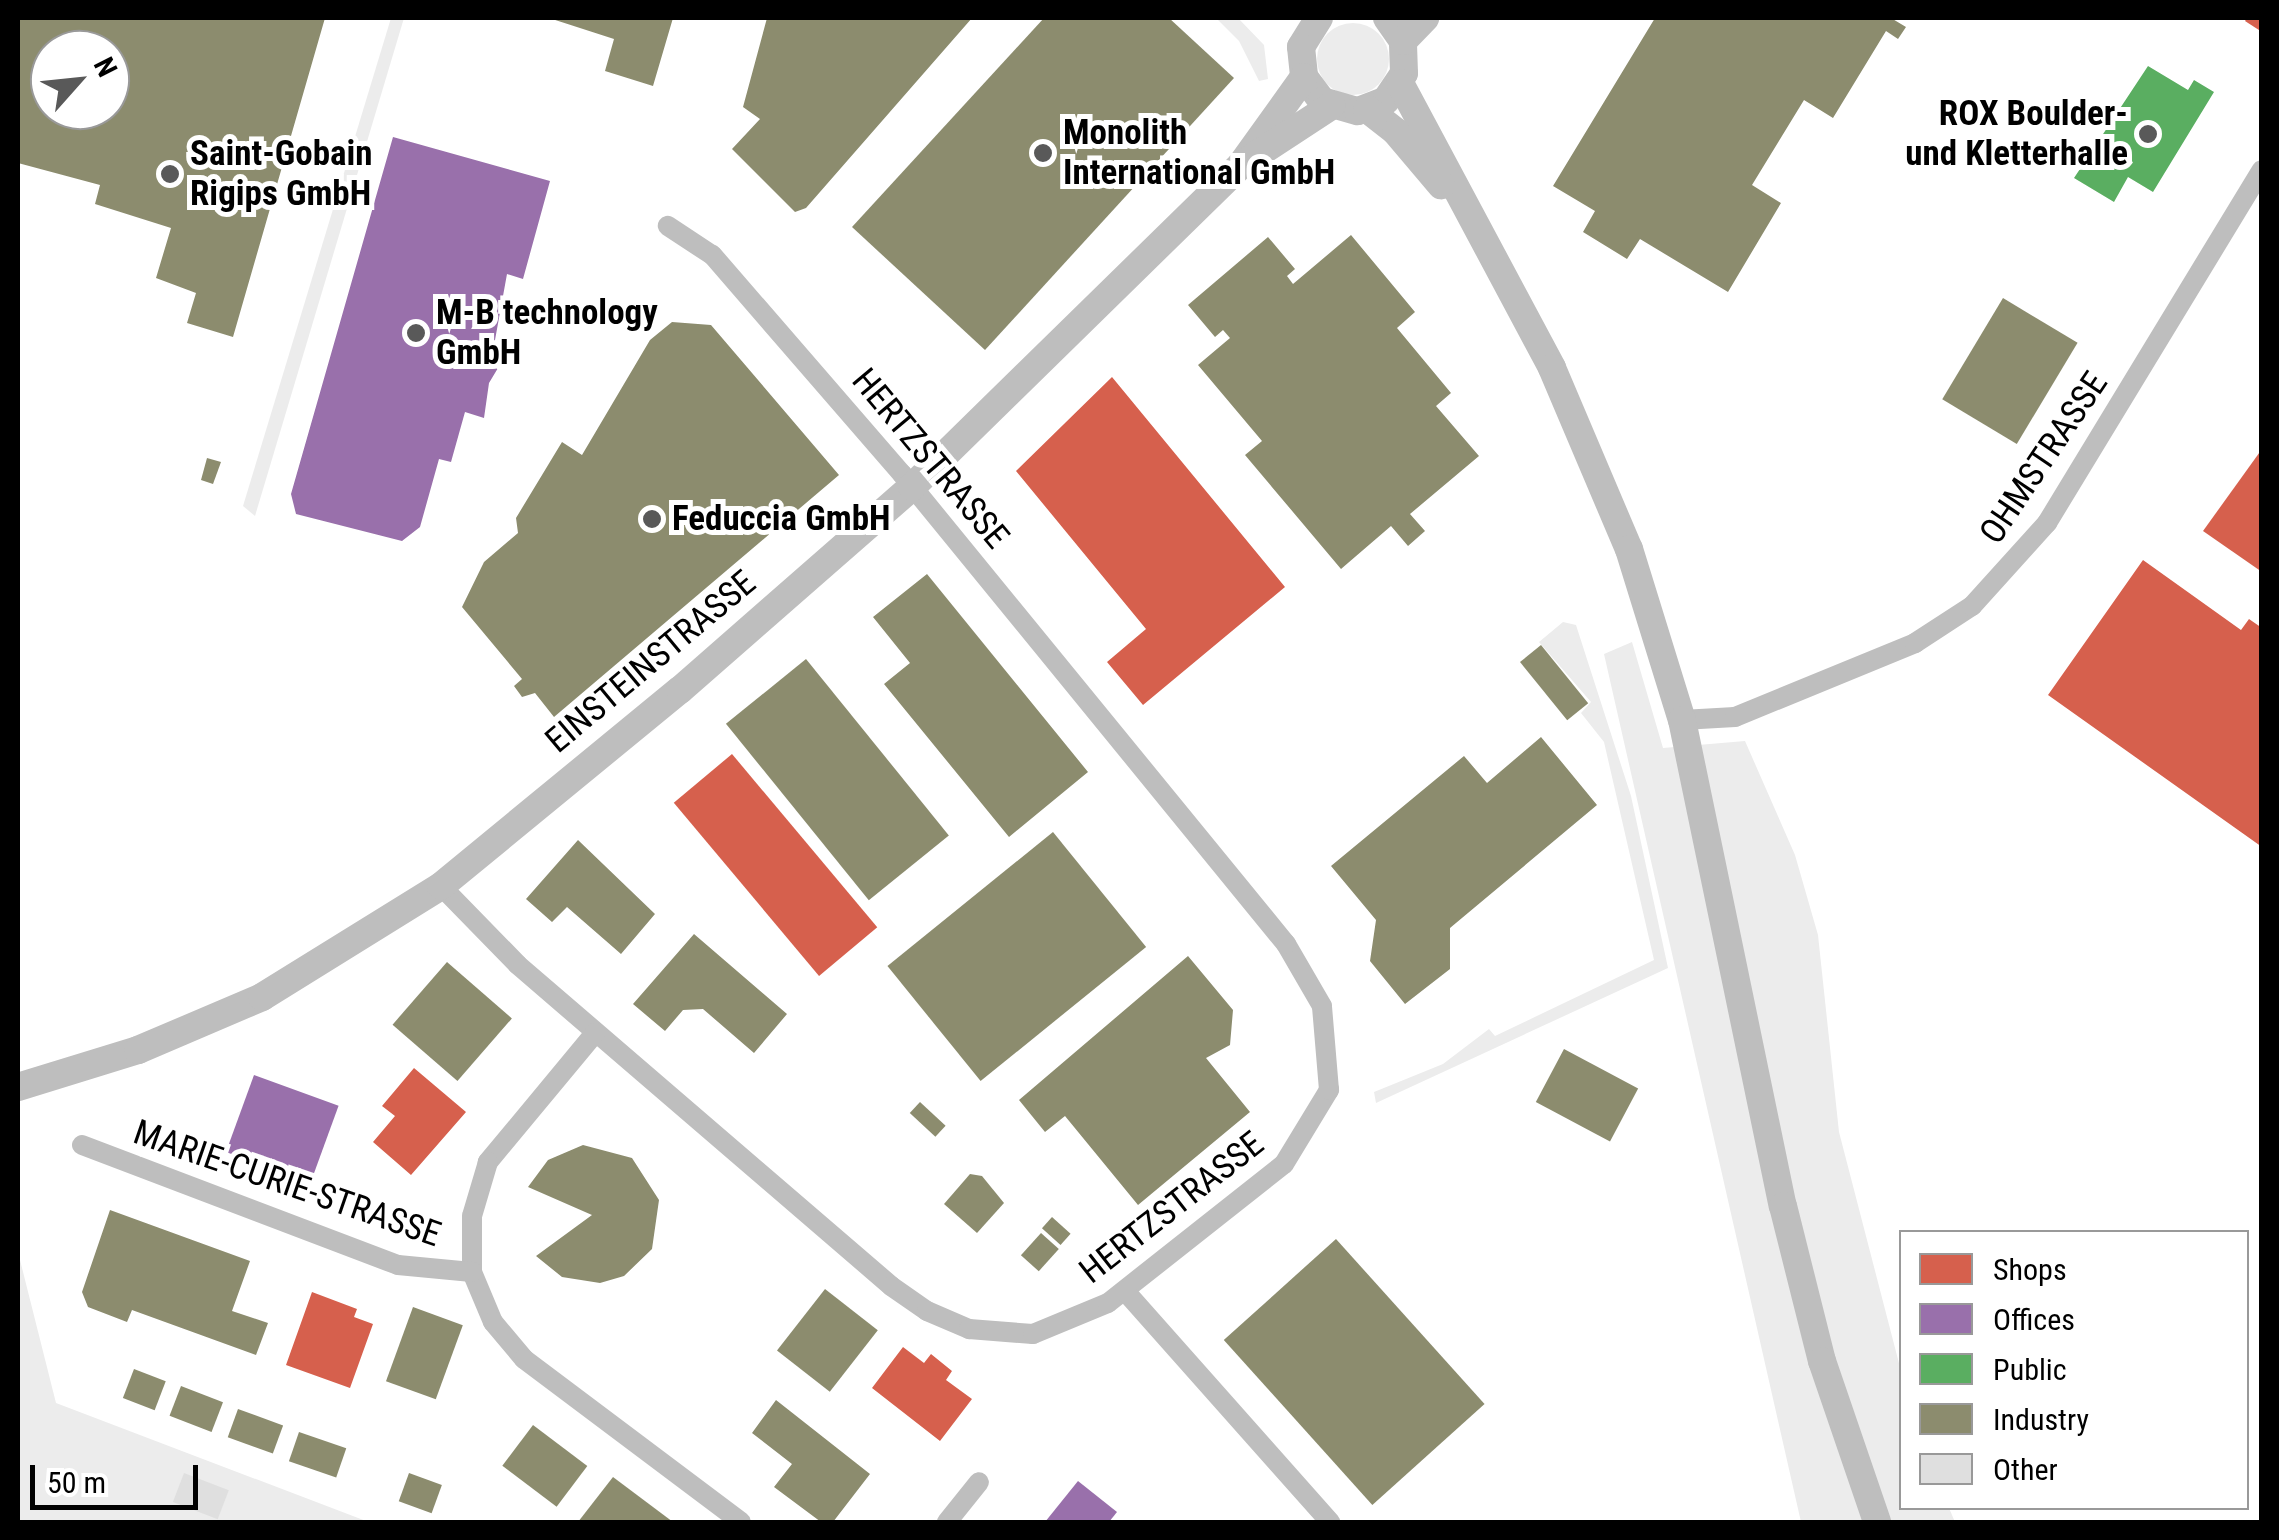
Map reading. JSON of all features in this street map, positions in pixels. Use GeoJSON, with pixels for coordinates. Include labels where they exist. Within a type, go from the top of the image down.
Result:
{"type":"FeatureCollection","features":[{"type":"Feature","properties":{"kind":"street"},"geometry":{"type":"LineString","coordinates":[[1387,18],[1403,41],[1400,84],[1460,204],[1572,409],[1629,549],[1682,720],[1782,1206],[1822,1361],[1877,1522]]}},
{"type":"Feature","properties":{"kind":"street"},"geometry":{"type":"LineString","coordinates":[[1403,41],[1425,18]]}},
{"type":"Feature","properties":{"kind":"street"},"geometry":{"type":"LineString","coordinates":[[1306,24],[1304,78],[1331,106],[1366,110],[1396,132],[1460,204]]}},
{"type":"Feature","properties":{"kind":"street","name":"EINSTEINSTRASSE"},"geometry":{"type":"LineString","coordinates":[[19,1087],[138,1050],[262,997],[441,886],[680,690],[912,487],[1240,165],[1304,78]]}},
{"type":"Feature","properties":{"kind":"street"},"geometry":{"type":"LineString","coordinates":[[1366,110],[1400,84]]}},
{"type":"Feature","properties":{"kind":"street","name":"EINSTEINSTRASSE"},"geometry":{"type":"LineString","coordinates":[[1240,165],[1331,106]]}},
{"type":"Feature","properties":{"kind":"street","name":"OHMSTRASSE"},"geometry":{"type":"LineString","coordinates":[[1682,720],[1735,717],[1916,643],[1972,606],[2047,523],[2262,170]]}},
{"type":"Feature","properties":{"kind":"street","name":"HERTZSTRASSE"},"geometry":{"type":"LineString","coordinates":[[441,886],[596,1033],[891,1286],[948,1322],[990,1333],[1034,1334],[1090,1314],[1124,1291],[1266,1180],[1304,1140],[1332,1074],[1322,1006],[1286,944],[912,487],[712,255],[668,226]]}},
{"type":"Feature","properties":{"kind":"street","name":"MARIE-CURIE-STRASSE"},"geometry":{"type":"LineString","coordinates":[[596,1033],[488,1162],[472,1216],[472,1272],[493,1322],[524,1359],[741,1522]]}},
{"type":"Feature","properties":{"kind":"street","name":"MARIE-CURIE-STRASSE"},"geometry":{"type":"LineString","coordinates":[[82,1145],[398,1265],[472,1272]]}},
{"type":"Feature","properties":{"kind":"street"},"geometry":{"type":"LineString","coordinates":[[1124,1291],[1330,1522]]}},
{"type":"Feature","properties":{"kind":"street"},"geometry":{"type":"LineString","coordinates":[[947,1522],[979,1482]]}},
{"type":"Feature","properties":{"kind":"shaded area"},"geometry":{"type":"Polygon","coordinates":[[[391,18],[404,18],[255,516],[243,506],[391,18]]]}},
{"type":"Feature","properties":{"kind":"shaded area"},"geometry":{"type":"Polygon","coordinates":[[[1216,18],[1238,18],[1264,45],[1268,79],[1259,81],[1239,41],[1216,18]]]}},
{"type":"Feature","properties":{"kind":"shaded area"},"geometry":{"type":"Polygon","coordinates":[[[1353,23],[1367,25],[1379,33],[1387,45],[1387,73],[1379,85],[1367,93],[1353,95],[1339,93],[1327,85],[1319,73],[1317,59],[1319,45],[1327,33],[1339,25],[1353,23]]]}},
{"type":"Feature","properties":{"kind":"shaded area"},"geometry":{"type":"Polygon","coordinates":[[[1563,622],[1576,625],[1631,796],[1668,968],[1376,1103],[1374,1092],[1443,1064],[1489,1029],[1495,1036],[1654,960],[1604,742],[1581,713],[1591,702],[1539,642],[1563,622]]]}},
{"type":"Feature","properties":{"kind":"shaded area"},"geometry":{"type":"Polygon","coordinates":[[[1632,642],[1663,748],[1745,741],[1795,855],[1818,935],[1839,1132],[1899,1363],[1899,1510],[1950,1510],[1955,1522],[1801,1522],[1604,654],[1632,642]]]}},
{"type":"Feature","properties":{"kind":"shaded area"},"geometry":{"type":"Polygon","coordinates":[[[18,1252],[56,1403],[366,1521],[18,1522],[18,1252]]]}},
{"type":"Feature","properties":{"kind":"building: Shops"},"geometry":{"type":"Polygon","coordinates":[[[2262,18],[2262,32],[2245,21],[2262,18]]]}},
{"type":"Feature","properties":{"kind":"building: Shops"},"geometry":{"type":"Polygon","coordinates":[[[1112,377],[1285,587],[1143,705],[1107,662],[1146,629],[1016,471],[1112,377]]]}},
{"type":"Feature","properties":{"kind":"building: Shops"},"geometry":{"type":"Polygon","coordinates":[[[2262,449],[2262,572],[2203,531],[2262,449]]]}},
{"type":"Feature","properties":{"kind":"building: Shops"},"geometry":{"type":"Polygon","coordinates":[[[2143,560],[2241,630],[2249,619],[2262,628],[2262,847],[2048,695],[2143,560]]]}},
{"type":"Feature","properties":{"kind":"building: Shops"},"geometry":{"type":"Polygon","coordinates":[[[732,754],[877,927],[819,976],[674,803],[732,754]]]}},
{"type":"Feature","properties":{"kind":"building: Shops"},"geometry":{"type":"Polygon","coordinates":[[[414,1068],[466,1112],[411,1175],[373,1142],[395,1116],[382,1106],[414,1068]]]}},
{"type":"Feature","properties":{"kind":"building: Shops"},"geometry":{"type":"Polygon","coordinates":[[[312,1292],[357,1309],[354,1317],[373,1324],[350,1388],[286,1365],[312,1292]]]}},
{"type":"Feature","properties":{"kind":"building: Shops"},"geometry":{"type":"Polygon","coordinates":[[[903,1347],[924,1363],[931,1354],[952,1371],[946,1380],[972,1399],[940,1441],[872,1388],[903,1347]]]}},
{"type":"Feature","properties":{"kind":"building: Offices","name":"M-B technology GmbH"},"geometry":{"type":"Polygon","coordinates":[[[393,137],[550,181],[523,279],[507,274],[493,351],[498,368],[489,383],[484,418],[465,412],[451,462],[439,459],[420,527],[402,541],[296,514],[291,494],[393,137]]]}},
{"type":"Feature","properties":{"kind":"building: Offices"},"geometry":{"type":"Polygon","coordinates":[[[254,1075],[339,1106],[311,1183],[226,1152],[254,1075]]]}},
{"type":"Feature","properties":{"kind":"building: Offices"},"geometry":{"type":"Polygon","coordinates":[[[1078,1481],[1117,1512],[1109,1522],[1045,1522],[1078,1481]]]}},
{"type":"Feature","properties":{"kind":"building: Public","name":"ROX Boulder- und Kletterhalle"},"geometry":{"type":"Polygon","coordinates":[[[2148,66],[2188,90],[2194,80],[2214,92],[2153,192],[2128,177],[2114,202],[2074,178],[2148,66]]]}},
{"type":"Feature","properties":{"kind":"building: Industry","name":"Saint-Gobain Rigips GmbH"},"geometry":{"type":"Polygon","coordinates":[[[18,18],[325,18],[233,337],[187,323],[196,293],[156,278],[171,228],[95,204],[100,185],[18,163],[18,18]]]}},
{"type":"Feature","properties":{"kind":"building: Industry"},"geometry":{"type":"Polygon","coordinates":[[[549,18],[673,18],[653,86],[605,71],[614,39],[549,18]]]}},
{"type":"Feature","properties":{"kind":"building: Industry"},"geometry":{"type":"Polygon","coordinates":[[[767,18],[972,18],[806,208],[795,212],[732,149],[760,119],[743,107],[767,18]]]}},
{"type":"Feature","properties":{"kind":"building: Industry","name":"Monolith International GmbH"},"geometry":{"type":"Polygon","coordinates":[[[1044,18],[1169,18],[1234,78],[985,350],[852,227],[1044,18]]]}},
{"type":"Feature","properties":{"kind":"building: Industry"},"geometry":{"type":"Polygon","coordinates":[[[1655,18],[1891,18],[1906,27],[1898,39],[1886,31],[1833,118],[1804,100],[1752,185],[1781,203],[1728,292],[1640,239],[1627,259],[1583,232],[1595,211],[1553,186],[1655,18]]]}},
{"type":"Feature","properties":{"kind":"building: Industry"},"geometry":{"type":"Polygon","coordinates":[[[1351,235],[1415,312],[1397,328],[1451,393],[1436,406],[1479,456],[1410,514],[1425,531],[1408,546],[1391,526],[1341,569],[1245,455],[1262,441],[1198,365],[1230,338],[1223,330],[1215,337],[1188,305],[1268,237],[1295,269],[1287,276],[1293,284],[1351,235]]]}},
{"type":"Feature","properties":{"kind":"building: Industry"},"geometry":{"type":"Polygon","coordinates":[[[2003,298],[2078,343],[2017,444],[1942,399],[2003,298]]]}},
{"type":"Feature","properties":{"kind":"building: Industry","name":"Feduccia GmbH"},"geometry":{"type":"Polygon","coordinates":[[[672,322],[711,325],[839,475],[554,717],[535,693],[522,697],[514,686],[522,679],[462,607],[484,562],[518,533],[516,518],[562,442],[582,455],[650,340],[672,322]]]}},
{"type":"Feature","properties":{"kind":"building: Industry"},"geometry":{"type":"Polygon","coordinates":[[[207,458],[221,462],[213,484],[201,480],[207,458]]]}},
{"type":"Feature","properties":{"kind":"building: Industry"},"geometry":{"type":"Polygon","coordinates":[[[927,574],[1088,772],[1009,837],[884,684],[910,663],[873,617],[927,574]]]}},
{"type":"Feature","properties":{"kind":"building: Industry"},"geometry":{"type":"Polygon","coordinates":[[[1541,645],[1588,703],[1567,720],[1520,662],[1541,645]]]}},
{"type":"Feature","properties":{"kind":"building: Industry"},"geometry":{"type":"Polygon","coordinates":[[[806,659],[949,835],[869,900],[726,724],[806,659]]]}},
{"type":"Feature","properties":{"kind":"building: Industry"},"geometry":{"type":"Polygon","coordinates":[[[1541,737],[1597,805],[1450,928],[1450,969],[1405,1004],[1370,961],[1376,920],[1331,866],[1464,756],[1487,783],[1541,737]]]}},
{"type":"Feature","properties":{"kind":"building: Industry"},"geometry":{"type":"Polygon","coordinates":[[[1053,832],[1146,947],[981,1081],[887,966],[1053,832]]]}},
{"type":"Feature","properties":{"kind":"building: Industry"},"geometry":{"type":"Polygon","coordinates":[[[578,840],[655,914],[621,954],[567,907],[552,922],[526,899],[578,840]]]}},
{"type":"Feature","properties":{"kind":"building: Industry"},"geometry":{"type":"Polygon","coordinates":[[[694,934],[787,1014],[754,1053],[703,1009],[683,1010],[665,1031],[633,1004],[694,934]]]}},
{"type":"Feature","properties":{"kind":"building: Industry"},"geometry":{"type":"Polygon","coordinates":[[[1188,956],[1233,1010],[1230,1045],[1206,1058],[1250,1112],[1138,1205],[1065,1116],[1045,1132],[1019,1100],[1188,956]]]}},
{"type":"Feature","properties":{"kind":"building: Industry"},"geometry":{"type":"Polygon","coordinates":[[[447,962],[512,1018],[457,1081],[393,1025],[447,962]]]}},
{"type":"Feature","properties":{"kind":"building: Industry"},"geometry":{"type":"Polygon","coordinates":[[[1564,1049],[1638,1088],[1610,1141],[1536,1102],[1564,1049]]]}},
{"type":"Feature","properties":{"kind":"building: Industry"},"geometry":{"type":"Polygon","coordinates":[[[920,1102],[946,1126],[935,1137],[910,1113],[920,1102]]]}},
{"type":"Feature","properties":{"kind":"building: Industry"},"geometry":{"type":"Polygon","coordinates":[[[583,1145],[632,1158],[659,1200],[652,1249],[624,1276],[600,1283],[562,1277],[536,1256],[592,1215],[528,1187],[548,1160],[583,1145]]]}},
{"type":"Feature","properties":{"kind":"building: Industry"},"geometry":{"type":"Polygon","coordinates":[[[970,1174],[982,1176],[1004,1203],[977,1233],[944,1204],[970,1174]]]}},
{"type":"Feature","properties":{"kind":"building: Industry"},"geometry":{"type":"Polygon","coordinates":[[[110,1210],[250,1261],[232,1311],[268,1323],[256,1355],[132,1310],[127,1322],[88,1307],[82,1292],[110,1210]]]}},
{"type":"Feature","properties":{"kind":"building: Industry"},"geometry":{"type":"Polygon","coordinates":[[[1052,1217],[1071,1234],[1061,1245],[1042,1228],[1052,1217]]]}},
{"type":"Feature","properties":{"kind":"building: Industry"},"geometry":{"type":"Polygon","coordinates":[[[1041,1233],[1059,1249],[1039,1271],[1021,1255],[1041,1233]]]}},
{"type":"Feature","properties":{"kind":"building: Industry"},"geometry":{"type":"Polygon","coordinates":[[[1336,1239],[1485,1404],[1372,1505],[1224,1340],[1336,1239]]]}},
{"type":"Feature","properties":{"kind":"building: Industry"},"geometry":{"type":"Polygon","coordinates":[[[825,1289],[878,1330],[830,1392],[777,1350],[825,1289]]]}},
{"type":"Feature","properties":{"kind":"building: Industry"},"geometry":{"type":"Polygon","coordinates":[[[413,1307],[463,1325],[436,1399],[386,1381],[413,1307]]]}},
{"type":"Feature","properties":{"kind":"building: Industry"},"geometry":{"type":"Polygon","coordinates":[[[134,1369],[166,1381],[155,1410],[123,1398],[134,1369]]]}},
{"type":"Feature","properties":{"kind":"building: Industry"},"geometry":{"type":"Polygon","coordinates":[[[181,1386],[223,1402],[212,1432],[170,1416],[181,1386]]]}},
{"type":"Feature","properties":{"kind":"building: Industry"},"geometry":{"type":"Polygon","coordinates":[[[776,1400],[870,1474],[833,1522],[821,1522],[774,1487],[792,1464],[752,1433],[776,1400]]]}},
{"type":"Feature","properties":{"kind":"building: Industry"},"geometry":{"type":"Polygon","coordinates":[[[238,1409],[283,1425],[273,1454],[228,1437],[238,1409]]]}},
{"type":"Feature","properties":{"kind":"building: Industry"},"geometry":{"type":"Polygon","coordinates":[[[533,1425],[587,1466],[557,1507],[502,1466],[533,1425]]]}},
{"type":"Feature","properties":{"kind":"building: Industry"},"geometry":{"type":"Polygon","coordinates":[[[299,1432],[346,1448],[336,1478],[289,1461],[299,1432]]]}},
{"type":"Feature","properties":{"kind":"building: Industry"},"geometry":{"type":"Polygon","coordinates":[[[409,1473],[442,1485],[432,1513],[399,1501],[409,1473]]]}},
{"type":"Feature","properties":{"kind":"building: Industry"},"geometry":{"type":"Polygon","coordinates":[[[613,1477],[673,1522],[578,1522],[613,1477]]]}},
{"type":"Feature","properties":{"kind":"building: Other"},"geometry":{"type":"Polygon","coordinates":[[[184,1473],[229,1490],[218,1519],[173,1502],[184,1473]]]}},
{"type":"Feature","properties":{"kind":"place","name":"ROX Boulder- und Kletterhalle"},"geometry":{"type":"Point","coordinates":[2148,134]}},
{"type":"Feature","properties":{"kind":"place","name":"Monolith International GmbH"},"geometry":{"type":"Point","coordinates":[1043,153]}},
{"type":"Feature","properties":{"kind":"place","name":"Saint-Gobain Rigips GmbH"},"geometry":{"type":"Point","coordinates":[170,174]}},
{"type":"Feature","properties":{"kind":"place","name":"M-B technology GmbH"},"geometry":{"type":"Point","coordinates":[416,333]}},
{"type":"Feature","properties":{"kind":"place","name":"Feduccia GmbH"},"geometry":{"type":"Point","coordinates":[652,519]}}]}
